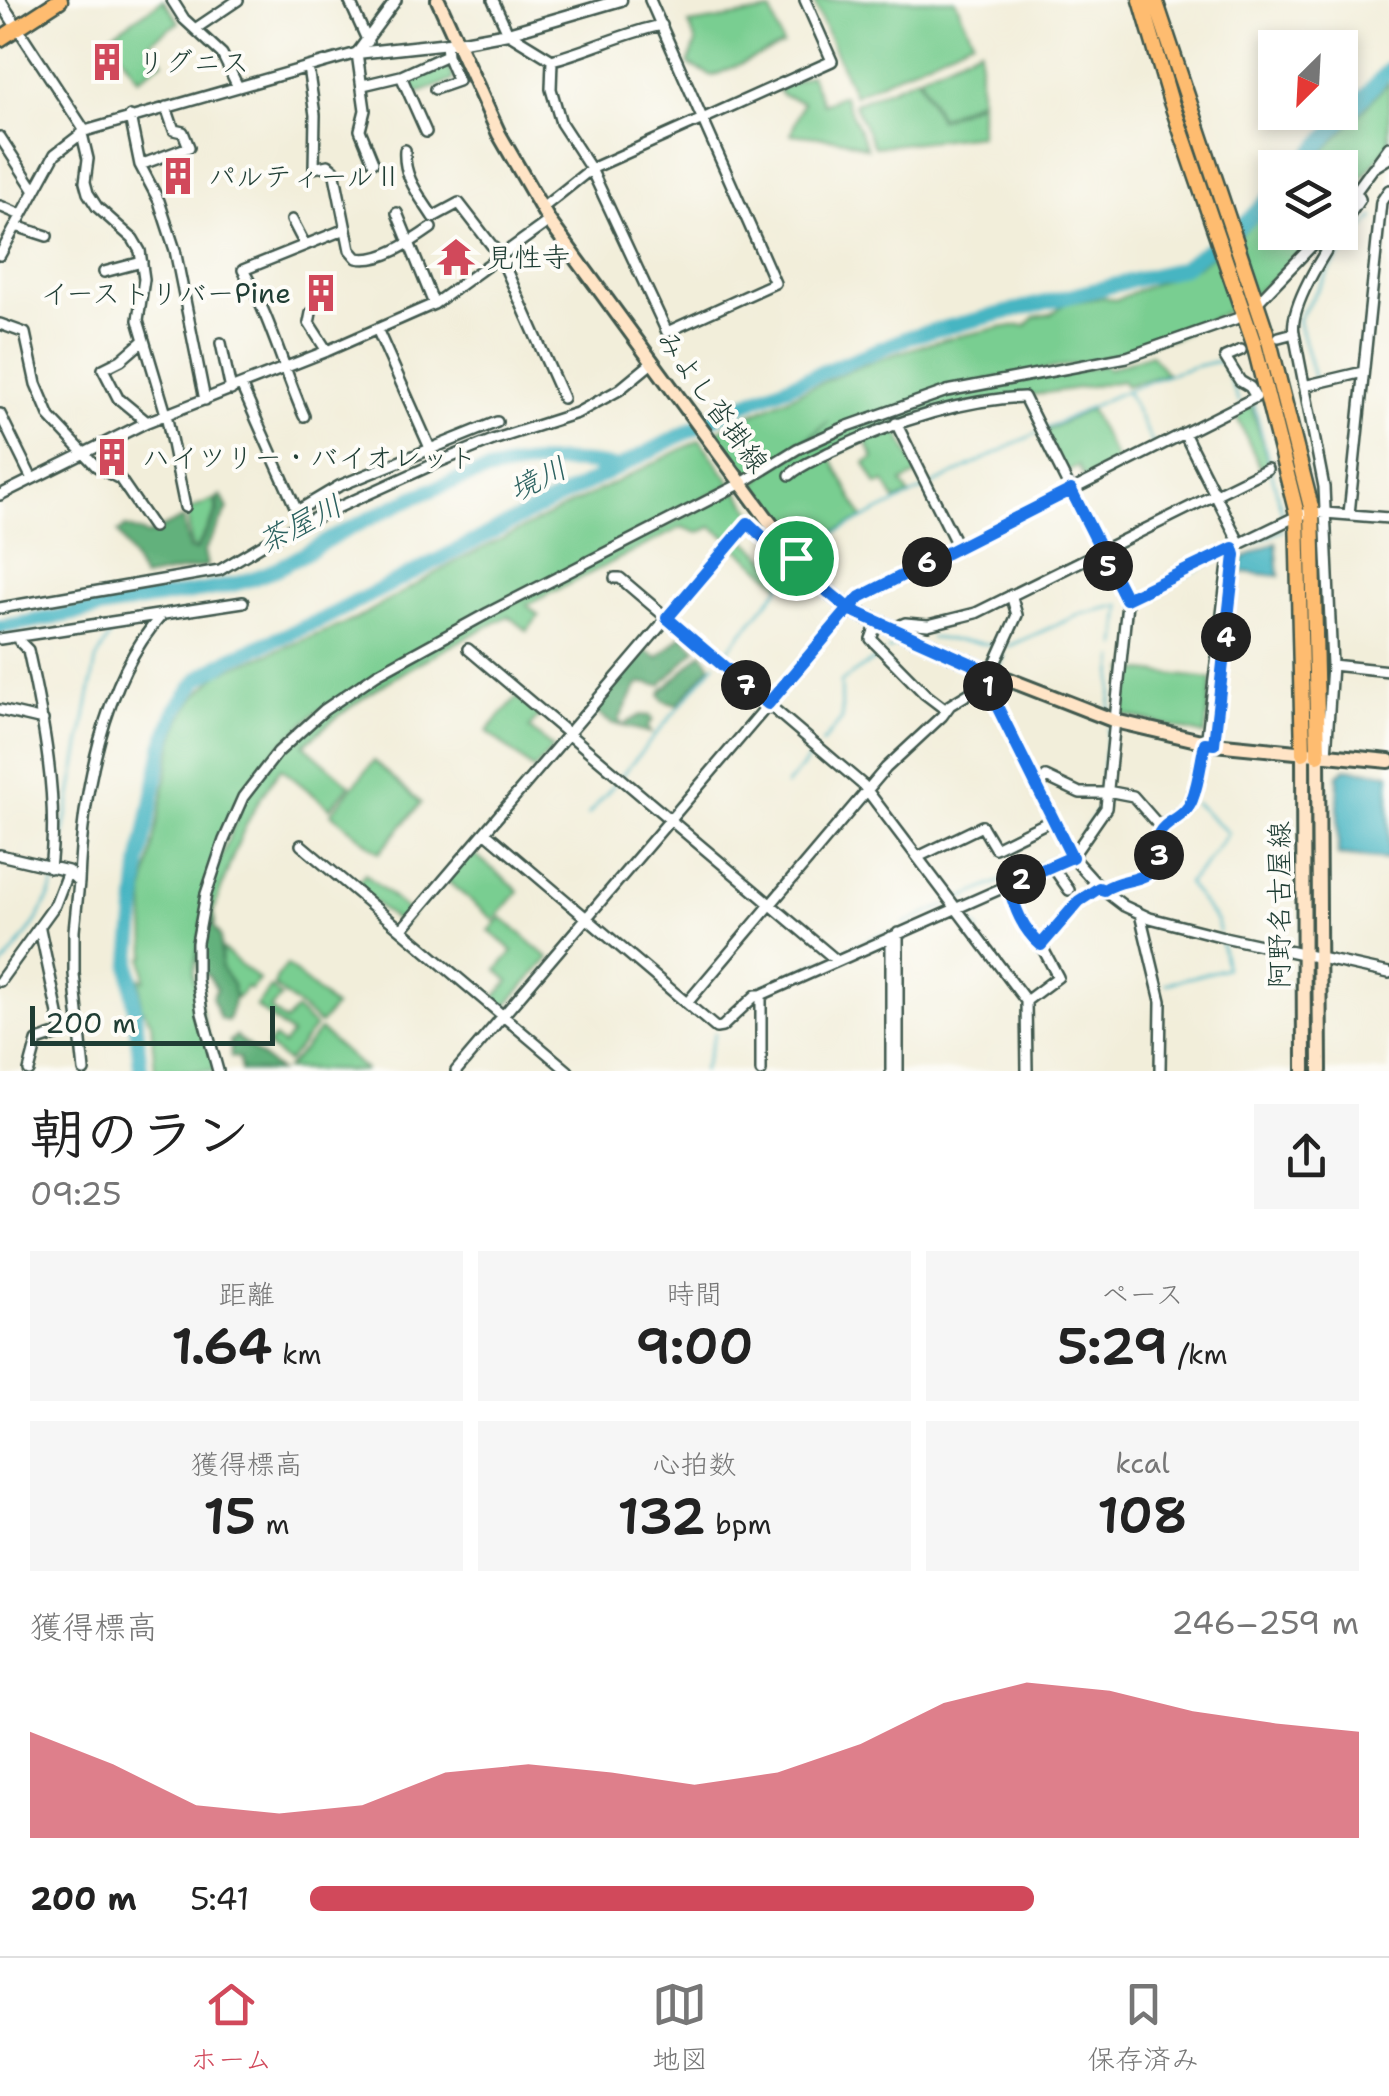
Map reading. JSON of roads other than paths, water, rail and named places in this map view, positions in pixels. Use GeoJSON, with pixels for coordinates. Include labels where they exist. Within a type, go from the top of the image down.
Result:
{"type":"FeatureCollection","features":[{"type":"Feature","properties":{"kind":"main road"},"geometry":{"type":"LineString","coordinates":[[0,38],[60,0]]}},
{"type":"Feature","properties":{"kind":"main road","name":"みよし沓掛線"},"geometry":{"type":"LineString","coordinates":[[438,0],[450,47],[545,215],[796,558],[826,590],[849,609],[989,678],[1115,721],[1209,744],[1316,754]]}},
{"type":"Feature","properties":{"kind":"main road"},"geometry":{"type":"LineString","coordinates":[[1141,0],[1191,161],[1312,514]]}},
{"type":"Feature","properties":{"kind":"main road"},"geometry":{"type":"LineString","coordinates":[[1155,0],[1256,299],[1312,514],[1316,754],[1389,761]]}},
{"type":"Feature","properties":{"kind":"main road","name":"阿野名古屋線"},"geometry":{"type":"LineString","coordinates":[[1304,1071],[1304,955],[1316,754]]}},
{"type":"Feature","properties":{"kind":"main road","name":"阿野名古屋線"},"geometry":{"type":"LineString","coordinates":[[1316,754],[1320,1071]]}},
{"type":"Feature","properties":{"kind":"street"},"geometry":{"type":"LineString","coordinates":[[172,0],[222,54],[238,87]]}},
{"type":"Feature","properties":{"kind":"street"},"geometry":{"type":"LineString","coordinates":[[194,28],[238,0]]}},
{"type":"Feature","properties":{"kind":"street"},"geometry":{"type":"LineString","coordinates":[[349,0],[368,42]]}},
{"type":"Feature","properties":{"kind":"street"},"geometry":{"type":"LineString","coordinates":[[357,52],[396,0]]}},
{"type":"Feature","properties":{"kind":"street"},"geometry":{"type":"LineString","coordinates":[[493,0],[508,33],[552,60],[588,50],[628,32],[662,25]]}},
{"type":"Feature","properties":{"kind":"street"},"geometry":{"type":"LineString","coordinates":[[0,255],[55,154],[84,132],[357,52],[450,47],[621,0]]}},
{"type":"Feature","properties":{"kind":"street"},"geometry":{"type":"LineString","coordinates":[[552,60],[553,102],[561,123],[590,169],[667,332],[776,283],[650,0]]}},
{"type":"Feature","properties":{"kind":"street"},"geometry":{"type":"LineString","coordinates":[[0,495],[147,422],[434,304],[500,256],[590,169],[832,61],[805,0]]}},
{"type":"Feature","properties":{"kind":"street"},"geometry":{"type":"LineString","coordinates":[[0,1],[84,132],[88,193],[97,207],[133,239],[142,262],[144,279],[138,320],[166,414],[185,507]]}},
{"type":"Feature","properties":{"kind":"street"},"geometry":{"type":"LineString","coordinates":[[363,85],[401,76],[450,47]]}},
{"type":"Feature","properties":{"kind":"street"},"geometry":{"type":"LineString","coordinates":[[436,88],[458,81],[450,47]]}},
{"type":"Feature","properties":{"kind":"street"},"geometry":{"type":"LineString","coordinates":[[357,52],[364,110],[360,130],[374,162]]}},
{"type":"Feature","properties":{"kind":"street"},"geometry":{"type":"LineString","coordinates":[[308,67],[315,115],[314,168],[328,165],[334,170],[350,250],[362,260],[409,244],[431,228]]}},
{"type":"Feature","properties":{"kind":"street"},"geometry":{"type":"LineString","coordinates":[[401,76],[426,132]]}},
{"type":"Feature","properties":{"kind":"street"},"geometry":{"type":"LineString","coordinates":[[140,165],[189,147],[182,132],[174,130],[166,107]]}},
{"type":"Feature","properties":{"kind":"street"},"geometry":{"type":"LineString","coordinates":[[130,116],[140,165],[172,236],[205,400]]}},
{"type":"Feature","properties":{"kind":"street"},"geometry":{"type":"LineString","coordinates":[[0,137],[34,191]]}},
{"type":"Feature","properties":{"kind":"street"},"geometry":{"type":"LineString","coordinates":[[1358,189],[1389,148]]}},
{"type":"Feature","properties":{"kind":"street"},"geometry":{"type":"LineString","coordinates":[[405,150],[410,182],[432,217],[459,202],[500,256],[563,398]]}},
{"type":"Feature","properties":{"kind":"street"},"geometry":{"type":"LineString","coordinates":[[1373,168],[1389,158]]}},
{"type":"Feature","properties":{"kind":"street"},"geometry":{"type":"LineString","coordinates":[[1349,514],[1381,202],[1389,190]]}},
{"type":"Feature","properties":{"kind":"street"},"geometry":{"type":"LineString","coordinates":[[0,206],[21,215]]}},
{"type":"Feature","properties":{"kind":"street"},"geometry":{"type":"LineString","coordinates":[[397,214],[434,304]]}},
{"type":"Feature","properties":{"kind":"street"},"geometry":{"type":"LineString","coordinates":[[292,220],[304,244]]}},
{"type":"Feature","properties":{"kind":"street"},"geometry":{"type":"LineString","coordinates":[[16,226],[47,236]]}},
{"type":"Feature","properties":{"kind":"street"},"geometry":{"type":"LineString","coordinates":[[304,416],[258,296],[244,270],[344,230]]}},
{"type":"Feature","properties":{"kind":"street"},"geometry":{"type":"LineString","coordinates":[[1256,299],[1306,250]]}},
{"type":"Feature","properties":{"kind":"street"},"geometry":{"type":"LineString","coordinates":[[1316,754],[1332,665],[1312,514],[1324,487],[1291,320],[1326,250]]}},
{"type":"Feature","properties":{"kind":"street"},"geometry":{"type":"LineString","coordinates":[[104,272],[142,262]]}},
{"type":"Feature","properties":{"kind":"street"},"geometry":{"type":"LineString","coordinates":[[218,1071],[198,994],[198,943],[206,894],[243,797],[264,768],[324,710],[377,674],[488,613],[742,483],[820,438],[931,396],[1128,357],[1241,310]]}},
{"type":"Feature","properties":{"kind":"street"},"geometry":{"type":"LineString","coordinates":[[310,313],[309,323],[327,351]]}},
{"type":"Feature","properties":{"kind":"street"},"geometry":{"type":"LineString","coordinates":[[0,324],[25,333],[36,384],[50,417],[96,466],[120,478],[153,527]]}},
{"type":"Feature","properties":{"kind":"street"},"geometry":{"type":"LineString","coordinates":[[376,329],[430,448]]}},
{"type":"Feature","properties":{"kind":"street"},"geometry":{"type":"LineString","coordinates":[[1279,337],[1294,333]]}},
{"type":"Feature","properties":{"kind":"street"},"geometry":{"type":"LineString","coordinates":[[144,340],[103,369],[118,398],[147,422]]}},
{"type":"Feature","properties":{"kind":"street"},"geometry":{"type":"LineString","coordinates":[[222,343],[230,390]]}},
{"type":"Feature","properties":{"kind":"street"},"geometry":{"type":"LineString","coordinates":[[456,1071],[860,597],[1256,397],[1240,381],[1226,357],[1241,350]]}},
{"type":"Feature","properties":{"kind":"street"},"geometry":{"type":"LineString","coordinates":[[0,608],[220,570],[282,533],[434,464],[577,413],[655,365]]}},
{"type":"Feature","properties":{"kind":"street"},"geometry":{"type":"LineString","coordinates":[[1304,386],[1363,372]]}},
{"type":"Feature","properties":{"kind":"street"},"geometry":{"type":"LineString","coordinates":[[241,385],[298,511],[339,486],[498,422]]}},
{"type":"Feature","properties":{"kind":"street"},"geometry":{"type":"LineString","coordinates":[[485,832],[716,1028],[722,1027],[756,995],[1072,857],[1106,808],[1126,599],[1024,398],[961,406],[896,424],[790,475]]}},
{"type":"Feature","properties":{"kind":"street"},"geometry":{"type":"LineString","coordinates":[[0,414],[32,479]]}},
{"type":"Feature","properties":{"kind":"street"},"geometry":{"type":"LineString","coordinates":[[896,424],[958,547]]}},
{"type":"Feature","properties":{"kind":"street"},"geometry":{"type":"LineString","coordinates":[[1041,945],[1079,901],[1109,886],[1142,878],[1156,868],[1161,860],[1157,848],[1161,828],[1191,803],[1209,744],[1235,555],[1215,494],[1184,433]]}},
{"type":"Feature","properties":{"kind":"street"},"geometry":{"type":"LineString","coordinates":[[890,630],[905,623],[928,625],[976,613],[1267,469]]}},
{"type":"Feature","properties":{"kind":"street"},"geometry":{"type":"LineString","coordinates":[[1126,599],[1312,514],[1389,518]]}},
{"type":"Feature","properties":{"kind":"street"},"geometry":{"type":"LineString","coordinates":[[402,929],[748,523],[784,557],[796,558]]}},
{"type":"Feature","properties":{"kind":"street"},"geometry":{"type":"LineString","coordinates":[[615,578],[620,578],[868,791],[1026,1001],[1027,1071]]}},
{"type":"Feature","properties":{"kind":"street"},"geometry":{"type":"LineString","coordinates":[[687,1003],[886,768],[946,710],[989,678],[1017,615],[1010,594]]}},
{"type":"Feature","properties":{"kind":"street"},"geometry":{"type":"LineString","coordinates":[[0,639],[244,602]]}},
{"type":"Feature","properties":{"kind":"street"},"geometry":{"type":"LineString","coordinates":[[84,1071],[74,974],[90,785],[122,677],[139,641],[161,616]]}},
{"type":"Feature","properties":{"kind":"street"},"geometry":{"type":"LineString","coordinates":[[876,623],[871,639],[946,710]]}},
{"type":"Feature","properties":{"kind":"street"},"geometry":{"type":"LineString","coordinates":[[20,642],[28,650],[43,720],[53,840],[50,868]]}},
{"type":"Feature","properties":{"kind":"street"},"geometry":{"type":"LineString","coordinates":[[468,649],[836,960]]}},
{"type":"Feature","properties":{"kind":"street"},"geometry":{"type":"LineString","coordinates":[[1332,665],[1389,671]]}},
{"type":"Feature","properties":{"kind":"street"},"geometry":{"type":"LineString","coordinates":[[989,678],[1052,820],[1072,857],[1101,889],[1140,914],[1389,974]]}},
{"type":"Feature","properties":{"kind":"street"},"geometry":{"type":"LineString","coordinates":[[0,710],[43,720]]}},
{"type":"Feature","properties":{"kind":"street"},"geometry":{"type":"LineString","coordinates":[[1038,789],[1046,778],[1080,793],[1132,796],[1161,828]]}},
{"type":"Feature","properties":{"kind":"street"},"geometry":{"type":"LineString","coordinates":[[918,857],[982,826],[995,848],[1052,820]]}},
{"type":"Feature","properties":{"kind":"street"},"geometry":{"type":"LineString","coordinates":[[302,845],[568,1071]]}},
{"type":"Feature","properties":{"kind":"street"},"geometry":{"type":"LineString","coordinates":[[0,856],[68,871],[80,882]]}},
{"type":"Feature","properties":{"kind":"street"},"geometry":{"type":"LineString","coordinates":[[1052,866],[1069,890]]}},
{"type":"Feature","properties":{"kind":"street"},"geometry":{"type":"LineString","coordinates":[[0,980],[55,905],[68,871]]}},
{"type":"Feature","properties":{"kind":"street"},"geometry":{"type":"LineString","coordinates":[[1008,885],[1026,931],[1041,945],[1058,977],[1026,1001]]}},
{"type":"Feature","properties":{"kind":"street"},"geometry":{"type":"LineString","coordinates":[[1140,914],[1161,1001],[1160,1071]]}},
{"type":"Feature","properties":{"kind":"street"},"geometry":{"type":"LineString","coordinates":[[29,1071],[37,1042],[62,1033],[40,929]]}},
{"type":"Feature","properties":{"kind":"street"},"geometry":{"type":"LineString","coordinates":[[894,1071],[895,935]]}},
{"type":"Feature","properties":{"kind":"street"},"geometry":{"type":"LineString","coordinates":[[761,995],[761,1071]]}},
{"type":"Feature","properties":{"kind":"water"},"geometry":{"type":"Polygon","coordinates":[[[1276,542],[1279,576],[1241,572],[1243,558],[1276,542]]]}},
{"type":"Feature","properties":{"kind":"water"},"geometry":{"type":"Polygon","coordinates":[[[1345,768],[1389,773],[1389,860],[1338,855],[1338,775],[1345,768]]]}},
{"type":"Feature","properties":{"kind":"waterway","name":"境川"},"geometry":{"type":"LineString","coordinates":[[1315,150],[1389,69]]}},
{"type":"Feature","properties":{"kind":"waterway","name":"境川"},"geometry":{"type":"LineString","coordinates":[[141,1071],[130,967],[140,862],[163,745],[176,709],[199,678],[232,658],[321,620],[736,407],[912,336],[1182,268],[1258,210]]}},
{"type":"Feature","properties":{"kind":"waterway"},"geometry":{"type":"LineString","coordinates":[[1314,377],[1298,320],[1333,265],[1374,217]]}},
{"type":"Feature","properties":{"kind":"waterway"},"geometry":{"type":"LineString","coordinates":[[1045,429],[1151,381],[1218,361],[1224,366],[1239,402]]}},
{"type":"Feature","properties":{"kind":"waterway"},"geometry":{"type":"LineString","coordinates":[[1127,392],[1153,444]]}},
{"type":"Feature","properties":{"kind":"waterway"},"geometry":{"type":"LineString","coordinates":[[1254,404],[1282,513]]}},
{"type":"Feature","properties":{"kind":"waterway"},"geometry":{"type":"LineString","coordinates":[[932,485],[1037,433]]}},
{"type":"Feature","properties":{"kind":"waterway","name":"茶屋川"},"geometry":{"type":"LineString","coordinates":[[0,627],[249,580],[399,504],[469,476],[504,467],[579,462],[619,468]]}},
{"type":"Feature","properties":{"kind":"waterway"},"geometry":{"type":"LineString","coordinates":[[811,551],[819,541],[926,488]]}},
{"type":"Feature","properties":{"kind":"waterway"},"geometry":{"type":"LineString","coordinates":[[1334,518],[1378,523]]}},
{"type":"Feature","properties":{"kind":"waterway"},"geometry":{"type":"LineString","coordinates":[[1243,547],[1283,530]]}},
{"type":"Feature","properties":{"kind":"waterway"},"geometry":{"type":"LineString","coordinates":[[1139,599],[1224,556]]}},
{"type":"Feature","properties":{"kind":"waterway"},"geometry":{"type":"LineString","coordinates":[[722,657],[790,575]]}},
{"type":"Feature","properties":{"kind":"waterway"},"geometry":{"type":"LineString","coordinates":[[1007,647],[1081,614],[1121,605],[1117,646]]}},
{"type":"Feature","properties":{"kind":"waterway","name":"茶屋川"},"geometry":{"type":"LineString","coordinates":[[109,607],[110,613]]}},
{"type":"Feature","properties":{"kind":"waterway"},"geometry":{"type":"LineString","coordinates":[[58,865],[96,660],[113,630]]}},
{"type":"Feature","properties":{"kind":"waterway"},"geometry":{"type":"LineString","coordinates":[[931,638],[999,645]]}},
{"type":"Feature","properties":{"kind":"waterway"},"geometry":{"type":"LineString","coordinates":[[888,650],[900,643]]}},
{"type":"Feature","properties":{"kind":"waterway"},"geometry":{"type":"LineString","coordinates":[[822,743],[842,719],[841,682],[881,655]]}},
{"type":"Feature","properties":{"kind":"waterway"},"geometry":{"type":"LineString","coordinates":[[999,667],[1004,655]]}},
{"type":"Feature","properties":{"kind":"waterway"},"geometry":{"type":"LineString","coordinates":[[1110,709],[1115,658]]}},
{"type":"Feature","properties":{"kind":"waterway"},"geometry":{"type":"LineString","coordinates":[[622,775],[715,664]]}},
{"type":"Feature","properties":{"kind":"waterway"},"geometry":{"type":"LineString","coordinates":[[1101,788],[1108,728]]}},
{"type":"Feature","properties":{"kind":"waterway"},"geometry":{"type":"LineString","coordinates":[[786,786],[816,750]]}},
{"type":"Feature","properties":{"kind":"waterway"},"geometry":{"type":"LineString","coordinates":[[588,815],[617,781]]}},
{"type":"Feature","properties":{"kind":"waterway"},"geometry":{"type":"LineString","coordinates":[[1073,848],[1098,810],[1100,797]]}},
{"type":"Feature","properties":{"kind":"waterway"},"geometry":{"type":"LineString","coordinates":[[1195,803],[1228,833],[1187,883],[1217,922],[1219,931]]}},
{"type":"Feature","properties":{"kind":"waterway"},"geometry":{"type":"LineString","coordinates":[[956,901],[1064,853]]}},
{"type":"Feature","properties":{"kind":"waterway"},"geometry":{"type":"LineString","coordinates":[[0,969],[42,912],[57,873]]}},
{"type":"Feature","properties":{"kind":"waterway"},"geometry":{"type":"LineString","coordinates":[[904,924],[947,905]]}},
{"type":"Feature","properties":{"kind":"waterway"},"geometry":{"type":"LineString","coordinates":[[962,909],[979,931]]}},
{"type":"Feature","properties":{"kind":"waterway"},"geometry":{"type":"LineString","coordinates":[[839,953],[887,932]]}},
{"type":"Feature","properties":{"kind":"waterway"},"geometry":{"type":"LineString","coordinates":[[1166,984],[1226,968],[1221,942]]}},
{"type":"Feature","properties":{"kind":"waterway"},"geometry":{"type":"LineString","coordinates":[[757,990],[823,961]]}},
{"type":"Feature","properties":{"kind":"waterway"},"geometry":{"type":"LineString","coordinates":[[703,1071],[715,1033]]}},
{"type":"Feature","properties":{"kind":"place","name":"リグニス"},"geometry":{"type":"Point","coordinates":[107,62]}},
{"type":"Feature","properties":{"kind":"place","name":"パルティールⅡ"},"geometry":{"type":"Point","coordinates":[178,176]}},
{"type":"Feature","properties":{"kind":"place","name":"見性寺"},"geometry":{"type":"Point","coordinates":[456,257]}},
{"type":"Feature","properties":{"kind":"place","name":"イーストリバーPine"},"geometry":{"type":"Point","coordinates":[321,293]}},
{"type":"Feature","properties":{"kind":"place","name":"ハイツリー・バイオレット"},"geometry":{"type":"Point","coordinates":[112,457]}}]}
